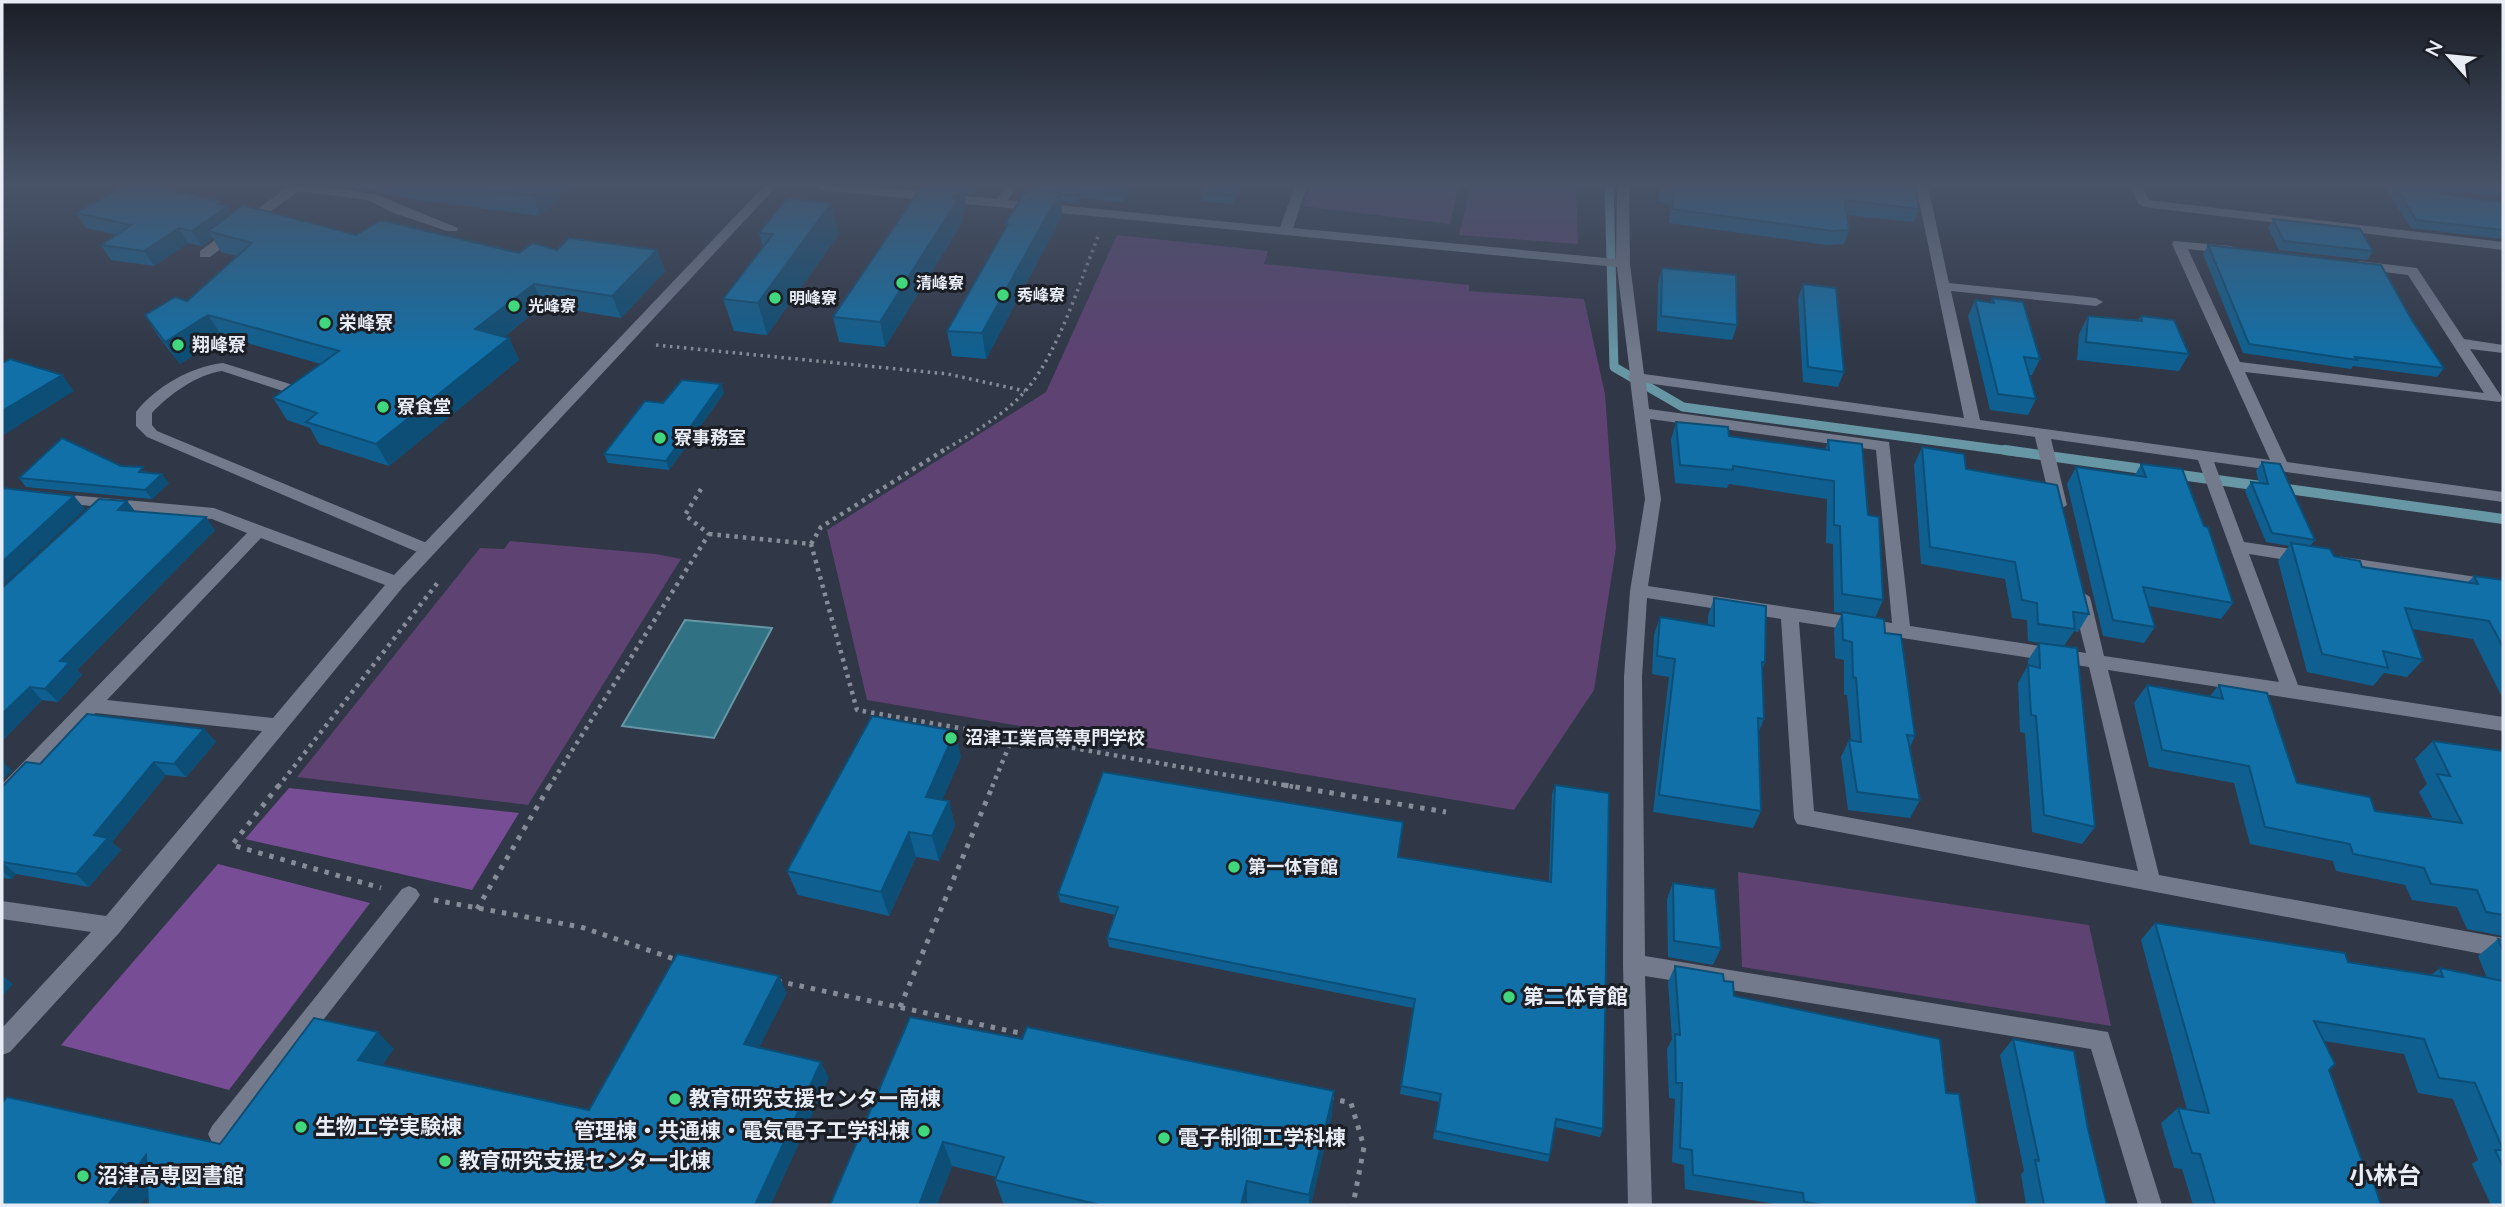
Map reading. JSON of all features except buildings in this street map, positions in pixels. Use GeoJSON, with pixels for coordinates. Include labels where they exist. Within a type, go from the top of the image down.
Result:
{"type":"FeatureCollection","features":[{"type":"Feature","properties":{"kind":"street"},"geometry":{"type":"LineString","coordinates":[[205,254],[221,242]]}},
{"type":"Feature","properties":{"kind":"street"},"geometry":{"type":"LineString","coordinates":[[2,1044],[111,926],[397,583],[627,342],[716,242]]}},
{"type":"Feature","properties":{"kind":"street"},"geometry":{"type":"LineString","coordinates":[[1394,242],[1623,264]]}},
{"type":"Feature","properties":{"kind":"street"},"geometry":{"type":"LineString","coordinates":[[1623,242],[1635,377],[1653,499],[1639,591],[1633,677],[1634,964],[1640,1205]]}},
{"type":"Feature","properties":{"kind":"street"},"geometry":{"type":"LineString","coordinates":[[1934,242],[1973,424]]}},
{"type":"Feature","properties":{"kind":"street"},"geometry":{"type":"LineString","coordinates":[[2472,242],[2503,246]]}},
{"type":"Feature","properties":{"kind":"street"},"geometry":{"type":"LineString","coordinates":[[2248,252],[2179,244],[2281,467]]}},
{"type":"Feature","properties":{"kind":"street"},"geometry":{"type":"LineString","coordinates":[[2235,366],[2495,398],[2412,271],[2344,263]]}},
{"type":"Feature","properties":{"kind":"street"},"geometry":{"type":"LineString","coordinates":[[1943,286],[2096,302]]}},
{"type":"Feature","properties":{"kind":"street"},"geometry":{"type":"LineString","coordinates":[[2458,343],[2503,349]]}},
{"type":"Feature","properties":{"kind":"street"},"geometry":{"type":"LineString","coordinates":[[304,393],[223,367],[205,369],[155,400],[144,412],[144,426],[152,434],[428,550]]}},
{"type":"Feature","properties":{"kind":"street"},"geometry":{"type":"LineString","coordinates":[[1635,377],[2503,497]]}},
{"type":"Feature","properties":{"kind":"street"},"geometry":{"type":"LineString","coordinates":[[1640,413],[1883,446],[1902,632]]}},
{"type":"Feature","properties":{"kind":"street"},"geometry":{"type":"LineString","coordinates":[[2042,434],[2064,528]]}},
{"type":"Feature","properties":{"kind":"street"},"geometry":{"type":"LineString","coordinates":[[2204,456],[2291,691]]}},
{"type":"Feature","properties":{"kind":"street"},"geometry":{"type":"LineString","coordinates":[[38,495],[214,514],[397,583]]}},
{"type":"Feature","properties":{"kind":"street"},"geometry":{"type":"LineString","coordinates":[[86,521],[105,503]]}},
{"type":"Feature","properties":{"kind":"street"},"geometry":{"type":"LineString","coordinates":[[2,797],[257,532]]}},
{"type":"Feature","properties":{"kind":"street"},"geometry":{"type":"LineString","coordinates":[[2239,547],[2503,587]]}},
{"type":"Feature","properties":{"kind":"street"},"geometry":{"type":"LineString","coordinates":[[2077,581],[2151,883]]}},
{"type":"Feature","properties":{"kind":"street"},"geometry":{"type":"LineString","coordinates":[[1639,591],[2503,724]]}},
{"type":"Feature","properties":{"kind":"street"},"geometry":{"type":"LineString","coordinates":[[1790,616],[1804,818],[2503,948]]}},
{"type":"Feature","properties":{"kind":"street"},"geometry":{"type":"LineString","coordinates":[[91,705],[279,726]]}},
{"type":"Feature","properties":{"kind":"street"},"geometry":{"type":"LineString","coordinates":[[220,1134],[409,895]]}},
{"type":"Feature","properties":{"kind":"street"},"geometry":{"type":"LineString","coordinates":[[2,910],[111,926]]}},
{"type":"Feature","properties":{"kind":"street"},"geometry":{"type":"LineString","coordinates":[[1634,964],[2100,1040],[2150,1205]]}},
{"type":"Feature","properties":{"kind":"path"},"geometry":{"type":"LineString","coordinates":[[1096,242],[1044,368],[1026,391],[996,418],[821,527],[811,544],[858,709],[1012,739],[1446,812]]}},
{"type":"Feature","properties":{"kind":"path"},"geometry":{"type":"LineString","coordinates":[[627,342],[922,371],[1026,391]]}},
{"type":"Feature","properties":{"kind":"path"},"geometry":{"type":"LineString","coordinates":[[701,489],[685,515],[709,534],[811,544]]}},
{"type":"Feature","properties":{"kind":"path"},"geometry":{"type":"LineString","coordinates":[[477,909],[541,799],[709,534]]}},
{"type":"Feature","properties":{"kind":"path"},"geometry":{"type":"LineString","coordinates":[[446,572],[232,845],[409,895],[581,927],[685,962]]}},
{"type":"Feature","properties":{"kind":"path"},"geometry":{"type":"LineString","coordinates":[[901,1007],[1012,739]]}},
{"type":"Feature","properties":{"kind":"path"},"geometry":{"type":"LineString","coordinates":[[766,979],[1037,1036]]}},
{"type":"Feature","properties":{"kind":"path"},"geometry":{"type":"LineString","coordinates":[[1324,1097],[1351,1103],[1364,1147],[1353,1205]]}},
{"type":"Feature","properties":{"kind":"shaded area"},"geometry":{"type":"Polygon","coordinates":[[[1114,242],[1186,242],[1268,251],[1264,264],[1469,285],[1469,291],[1584,299],[1605,394],[1616,548],[1594,690],[1514,810],[867,700],[827,530],[1046,392],[1114,242]]]}},
{"type":"Feature","properties":{"kind":"shaded area"},"geometry":{"type":"Polygon","coordinates":[[[510,541],[656,554],[681,559],[528,805],[297,777],[480,548],[504,549],[510,541]]]}},
{"type":"Feature","properties":{"kind":"shaded area"},"geometry":{"type":"Polygon","coordinates":[[[289,788],[519,813],[472,890],[245,839],[289,788]]]}},
{"type":"Feature","properties":{"kind":"shaded area"},"geometry":{"type":"Polygon","coordinates":[[[218,864],[370,903],[229,1090],[61,1045],[218,864]]]}},
{"type":"Feature","properties":{"kind":"shaded area"},"geometry":{"type":"Polygon","coordinates":[[[1738,872],[2089,925],[2111,1026],[1742,967],[1738,872]]]}},
{"type":"Feature","properties":{"kind":"water"},"geometry":{"type":"Polygon","coordinates":[[[685,620],[772,628],[714,738],[622,726],[685,620]]]}},
{"type":"Feature","properties":{"kind":"waterway"},"geometry":{"type":"LineString","coordinates":[[1611,242],[1614,367],[1683,407],[2018,452]]}},
{"type":"Feature","properties":{"kind":"waterway"},"geometry":{"type":"LineString","coordinates":[[2005,450],[2150,470]]}},
{"type":"Feature","properties":{"kind":"waterway"},"geometry":{"type":"LineString","coordinates":[[2173,474],[2261,486]]}},
{"type":"Feature","properties":{"kind":"waterway"},"geometry":{"type":"LineString","coordinates":[[2281,488],[2503,519]]}},
{"type":"Feature","properties":{"kind":"place","name":"清峰寮"},"geometry":{"type":"Point","coordinates":[902,283]}},
{"type":"Feature","properties":{"kind":"place","name":"秀峰寮"},"geometry":{"type":"Point","coordinates":[1003,295]}},
{"type":"Feature","properties":{"kind":"place","name":"明峰寮"},"geometry":{"type":"Point","coordinates":[775,298]}},
{"type":"Feature","properties":{"kind":"place","name":"光峰寮"},"geometry":{"type":"Point","coordinates":[514,306]}},
{"type":"Feature","properties":{"kind":"place","name":"栄峰寮"},"geometry":{"type":"Point","coordinates":[325,323]}},
{"type":"Feature","properties":{"kind":"place","name":"翔峰寮"},"geometry":{"type":"Point","coordinates":[178,345]}},
{"type":"Feature","properties":{"kind":"place","name":"寮食堂"},"geometry":{"type":"Point","coordinates":[383,407]}},
{"type":"Feature","properties":{"kind":"place","name":"寮事務室"},"geometry":{"type":"Point","coordinates":[660,438]}},
{"type":"Feature","properties":{"kind":"place","name":"沼津工業高等専門学校"},"geometry":{"type":"Point","coordinates":[951,738]}},
{"type":"Feature","properties":{"kind":"place","name":"第一体育館"},"geometry":{"type":"Point","coordinates":[1234,867]}},
{"type":"Feature","properties":{"kind":"place","name":"第二体育館"},"geometry":{"type":"Point","coordinates":[1509,997]}},
{"type":"Feature","properties":{"kind":"place","name":"教育研究支援センター南棟"},"geometry":{"type":"Point","coordinates":[675,1099]}},
{"type":"Feature","properties":{"kind":"place","name":"生物工学実験棟"},"geometry":{"type":"Point","coordinates":[301,1127]}},
{"type":"Feature","properties":{"kind":"place","name":"管理棟・共通棟・電気電子工学科棟"},"geometry":{"type":"Point","coordinates":[924,1131]}},
{"type":"Feature","properties":{"kind":"place","name":"電子制御工学科棟"},"geometry":{"type":"Point","coordinates":[1164,1138]}},
{"type":"Feature","properties":{"kind":"place","name":"教育研究支援センター北棟"},"geometry":{"type":"Point","coordinates":[445,1161]}},
{"type":"Feature","properties":{"kind":"place","name":"沼津高専図書館"},"geometry":{"type":"Point","coordinates":[83,1176]}},
{"type":"Feature","properties":{"kind":"district","name":"小林台"},"geometry":{"type":"Point","coordinates":[2385,1176]}}]}
